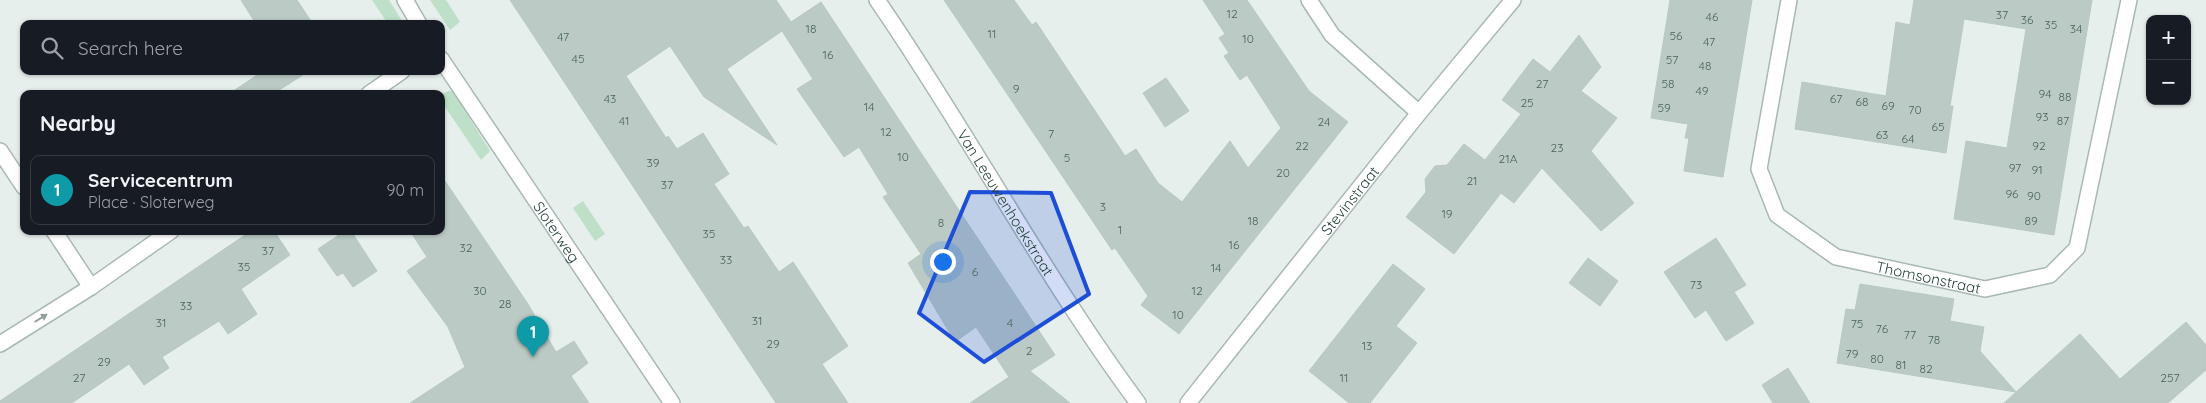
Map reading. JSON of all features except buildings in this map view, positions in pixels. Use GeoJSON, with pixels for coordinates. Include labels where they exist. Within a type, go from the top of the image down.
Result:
{"type":"FeatureCollection","features":[{"type":"Feature","properties":{"kind":"street"},"geometry":{"type":"LineString","coordinates":[[405,0],[417,20]]}},
{"type":"Feature","properties":{"kind":"street","name":"Van Leeuwenhoekstraat"},"geometry":{"type":"LineString","coordinates":[[877,0],[918,59],[1093,342],[1138,403]]}},
{"type":"Feature","properties":{"kind":"street"},"geometry":{"type":"LineString","coordinates":[[1309,0],[1332,35],[1419,113]]}},
{"type":"Feature","properties":{"kind":"street","name":"Stevinstraat"},"geometry":{"type":"LineString","coordinates":[[1188,403],[1419,113],[1513,0]]}},
{"type":"Feature","properties":{"kind":"street","name":"Thomsonstraat"},"geometry":{"type":"LineString","coordinates":[[1789,0],[1759,169],[1777,214],[1836,257],[1985,289],[2050,275],[2077,248],[2129,0]]}},
{"type":"Feature","properties":{"kind":"street","name":"Sloterweg"},"geometry":{"type":"LineString","coordinates":[[445,65],[672,403]]}},
{"type":"Feature","properties":{"kind":"street"},"geometry":{"type":"LineString","coordinates":[[375,90],[396,75]]}},
{"type":"Feature","properties":{"kind":"street"},"geometry":{"type":"LineString","coordinates":[[0,151],[20,180]]}},
{"type":"Feature","properties":{"kind":"street"},"geometry":{"type":"LineString","coordinates":[[57,235],[91,287]]}},
{"type":"Feature","properties":{"kind":"street"},"geometry":{"type":"LineString","coordinates":[[0,344],[91,287],[165,235]]}},
{"type":"Feature","properties":{"kind":"highlighted area"},"geometry":{"type":"Polygon","coordinates":[[[970,192],[1051,193],[1089,294],[984,362],[919,313],[970,192]]]}},
{"type":"Feature","properties":{"kind":"green space"},"geometry":{"type":"Polygon","coordinates":[[[372,0],[389,0],[402,20],[385,20],[372,0]]]}},
{"type":"Feature","properties":{"kind":"green space"},"geometry":{"type":"Polygon","coordinates":[[[430,0],[446,0],[460,22],[450,30],[430,0]]]}},
{"type":"Feature","properties":{"kind":"green space"},"geometry":{"type":"Polygon","coordinates":[[[452,90],[490,151],[481,160],[445,107],[445,93],[452,90]]]}},
{"type":"Feature","properties":{"kind":"green space"},"geometry":{"type":"Polygon","coordinates":[[[583,201],[605,234],[595,241],[573,208],[583,201]]]}},
{"type":"Feature","properties":{"kind":"place","name":"Servicecentrum"},"geometry":{"type":"Point","coordinates":[533,357]}}]}
